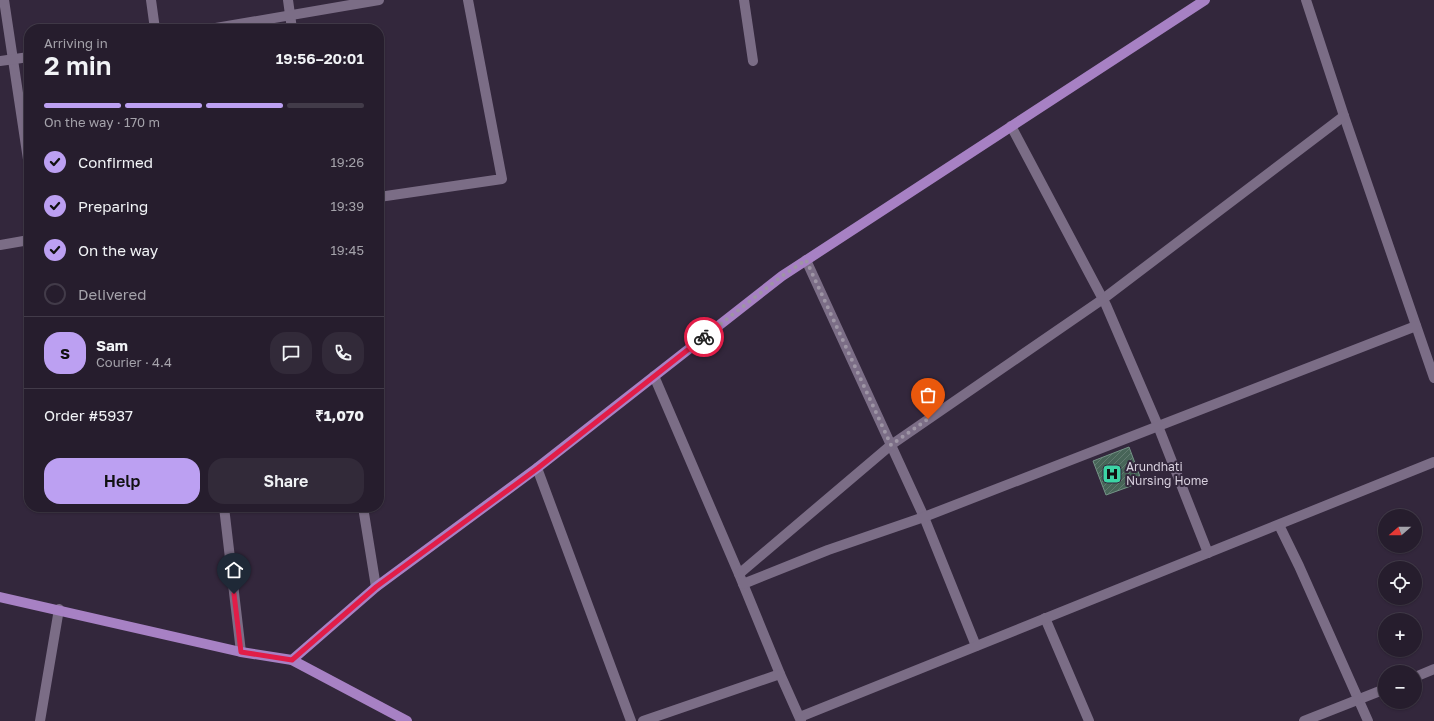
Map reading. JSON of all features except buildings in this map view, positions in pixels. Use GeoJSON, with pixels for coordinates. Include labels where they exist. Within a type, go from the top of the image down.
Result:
{"type":"FeatureCollection","features":[{"type":"Feature","properties":{"kind":"main road"},"geometry":{"type":"LineString","coordinates":[[292,660],[376,587],[538,468],[782,276],[1204,0]]}},
{"type":"Feature","properties":{"kind":"main road"},"geometry":{"type":"LineString","coordinates":[[0,596],[241,652],[292,660],[407,721]]}},
{"type":"Feature","properties":{"kind":"street"},"geometry":{"type":"LineString","coordinates":[[4,0],[24,133]]}},
{"type":"Feature","properties":{"kind":"street"},"geometry":{"type":"LineString","coordinates":[[151,0],[154,24]]}},
{"type":"Feature","properties":{"kind":"street"},"geometry":{"type":"LineString","coordinates":[[288,0],[291,24]]}},
{"type":"Feature","properties":{"kind":"street"},"geometry":{"type":"LineString","coordinates":[[239,24],[379,0]]}},
{"type":"Feature","properties":{"kind":"street"},"geometry":{"type":"LineString","coordinates":[[384,196],[502,179],[468,0]]}},
{"type":"Feature","properties":{"kind":"street"},"geometry":{"type":"LineString","coordinates":[[744,0],[754,61]]}},
{"type":"Feature","properties":{"kind":"street"},"geometry":{"type":"LineString","coordinates":[[1306,0],[1344,116],[1434,378]]}},
{"type":"Feature","properties":{"kind":"street"},"geometry":{"type":"LineString","coordinates":[[0,61],[24,58]]}},
{"type":"Feature","properties":{"kind":"street"},"geometry":{"type":"LineString","coordinates":[[741,579],[891,445],[1103,299],[1344,116]]}},
{"type":"Feature","properties":{"kind":"street"},"geometry":{"type":"LineString","coordinates":[[1011,126],[1103,299],[1158,426],[1208,553]]}},
{"type":"Feature","properties":{"kind":"street"},"geometry":{"type":"LineString","coordinates":[[0,244],[24,241]]}},
{"type":"Feature","properties":{"kind":"street"},"geometry":{"type":"LineString","coordinates":[[806,260],[924,517],[976,646]]}},
{"type":"Feature","properties":{"kind":"street"},"geometry":{"type":"LineString","coordinates":[[741,579],[924,517],[1416,326]]}},
{"type":"Feature","properties":{"kind":"street"},"geometry":{"type":"LineString","coordinates":[[654,376],[800,719],[1045,618],[1434,462]]}},
{"type":"Feature","properties":{"kind":"street"},"geometry":{"type":"LineString","coordinates":[[538,468],[631,721]]}},
{"type":"Feature","properties":{"kind":"street"},"geometry":{"type":"LineString","coordinates":[[225,512],[241,652]]}},
{"type":"Feature","properties":{"kind":"street"},"geometry":{"type":"LineString","coordinates":[[364,512],[376,587]]}},
{"type":"Feature","properties":{"kind":"street"},"geometry":{"type":"LineString","coordinates":[[1278,524],[1357,700],[1368,721]]}},
{"type":"Feature","properties":{"kind":"street"},"geometry":{"type":"LineString","coordinates":[[40,721],[59,609]]}},
{"type":"Feature","properties":{"kind":"street"},"geometry":{"type":"LineString","coordinates":[[1045,618],[1089,721]]}},
{"type":"Feature","properties":{"kind":"street"},"geometry":{"type":"LineString","coordinates":[[1422,674],[1434,669]]}},
{"type":"Feature","properties":{"kind":"street"},"geometry":{"type":"LineString","coordinates":[[642,721],[780,674]]}},
{"type":"Feature","properties":{"kind":"street"},"geometry":{"type":"LineString","coordinates":[[1304,721],[1378,692]]}},
{"type":"Feature","properties":{"kind":"way so far"},"geometry":{"type":"LineString","coordinates":[[704,337],[782,276],[806,260],[891,445],[928,419]]}},
{"type":"Feature","properties":{"kind":"place","name":"Arundhati Nursing Home"},"geometry":{"type":"Point","coordinates":[1112,474]}},
{"type":"Feature","properties":{"kind":"route"},"geometry":{"type":"LineString","coordinates":[[234,594],[241,652],[292,660],[376,587],[538,468],[704,337]]}}]}
